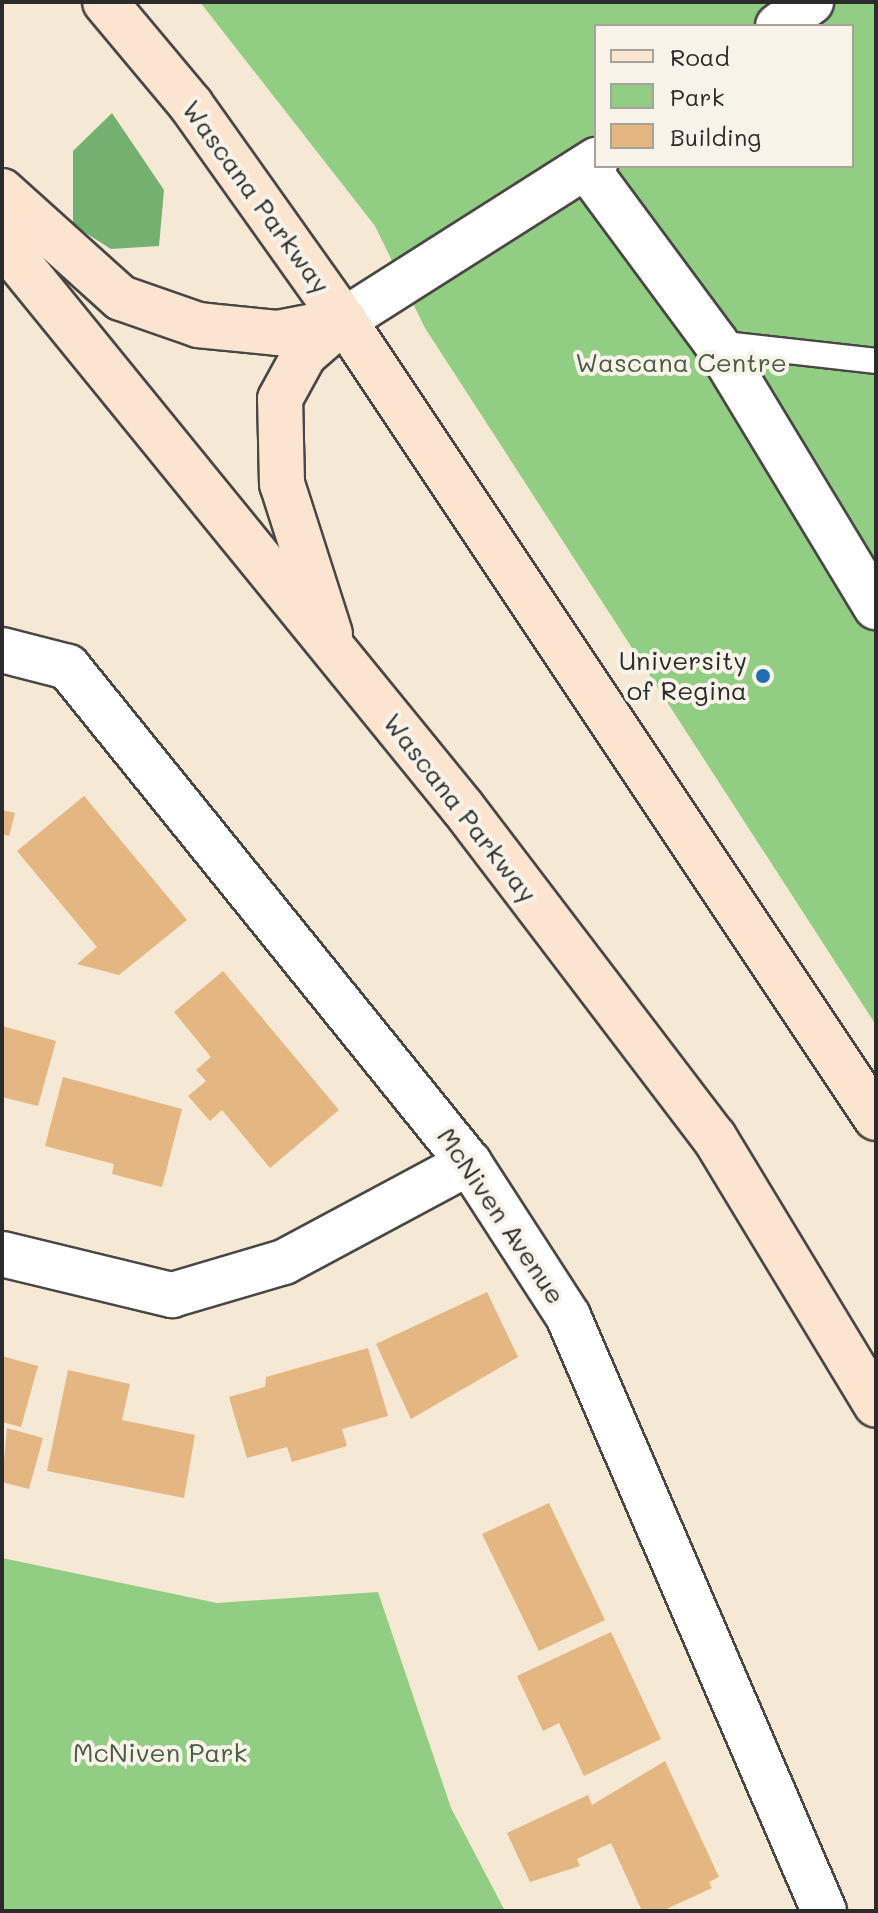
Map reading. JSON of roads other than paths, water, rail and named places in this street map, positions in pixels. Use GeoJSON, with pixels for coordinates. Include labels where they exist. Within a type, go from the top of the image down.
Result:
{"type":"FeatureCollection","features":[{"type":"Feature","properties":{"kind":"main road","name":"Wascana Parkway"},"geometry":{"type":"LineString","coordinates":[[105,2],[191,105],[344,320],[876,1118]]}},
{"type":"Feature","properties":{"kind":"main road"},"geometry":{"type":"LineString","coordinates":[[2,191],[121,298],[214,327],[277,333],[344,320]]}},
{"type":"Feature","properties":{"kind":"main road","name":"Wascana Parkway"},"geometry":{"type":"LineString","coordinates":[[2,242],[337,655],[714,1137],[876,1405]]}},
{"type":"Feature","properties":{"kind":"main road"},"geometry":{"type":"LineString","coordinates":[[337,655],[282,484],[280,399],[304,355],[344,320]]}},
{"type":"Feature","properties":{"kind":"street"},"geometry":{"type":"LineString","coordinates":[[781,24],[811,2]]}},
{"type":"Feature","properties":{"kind":"street"},"geometry":{"type":"LineString","coordinates":[[344,320],[591,164],[716,343],[876,607]]}},
{"type":"Feature","properties":{"kind":"street","name":"McNiven Avenue"},"geometry":{"type":"LineString","coordinates":[[2,650],[68,667],[469,1163],[568,1316],[824,1911]]}},
{"type":"Feature","properties":{"kind":"street"},"geometry":{"type":"LineString","coordinates":[[2,1254],[172,1295],[284,1262],[469,1163]]}},
{"type":"Feature","properties":{"kind":"lane"},"geometry":{"type":"LineString","coordinates":[[716,343],[876,361]]}},
{"type":"Feature","properties":{"kind":"place","name":"University of Regina"},"geometry":{"type":"Point","coordinates":[763,676]}},
{"type":"Feature","properties":{"kind":"park label","name":"Wascana Centre"},"geometry":{"type":"Point","coordinates":[681,363]}},
{"type":"Feature","properties":{"kind":"park label","name":"McNiven Park"},"geometry":{"type":"Point","coordinates":[160,1753]}}]}
